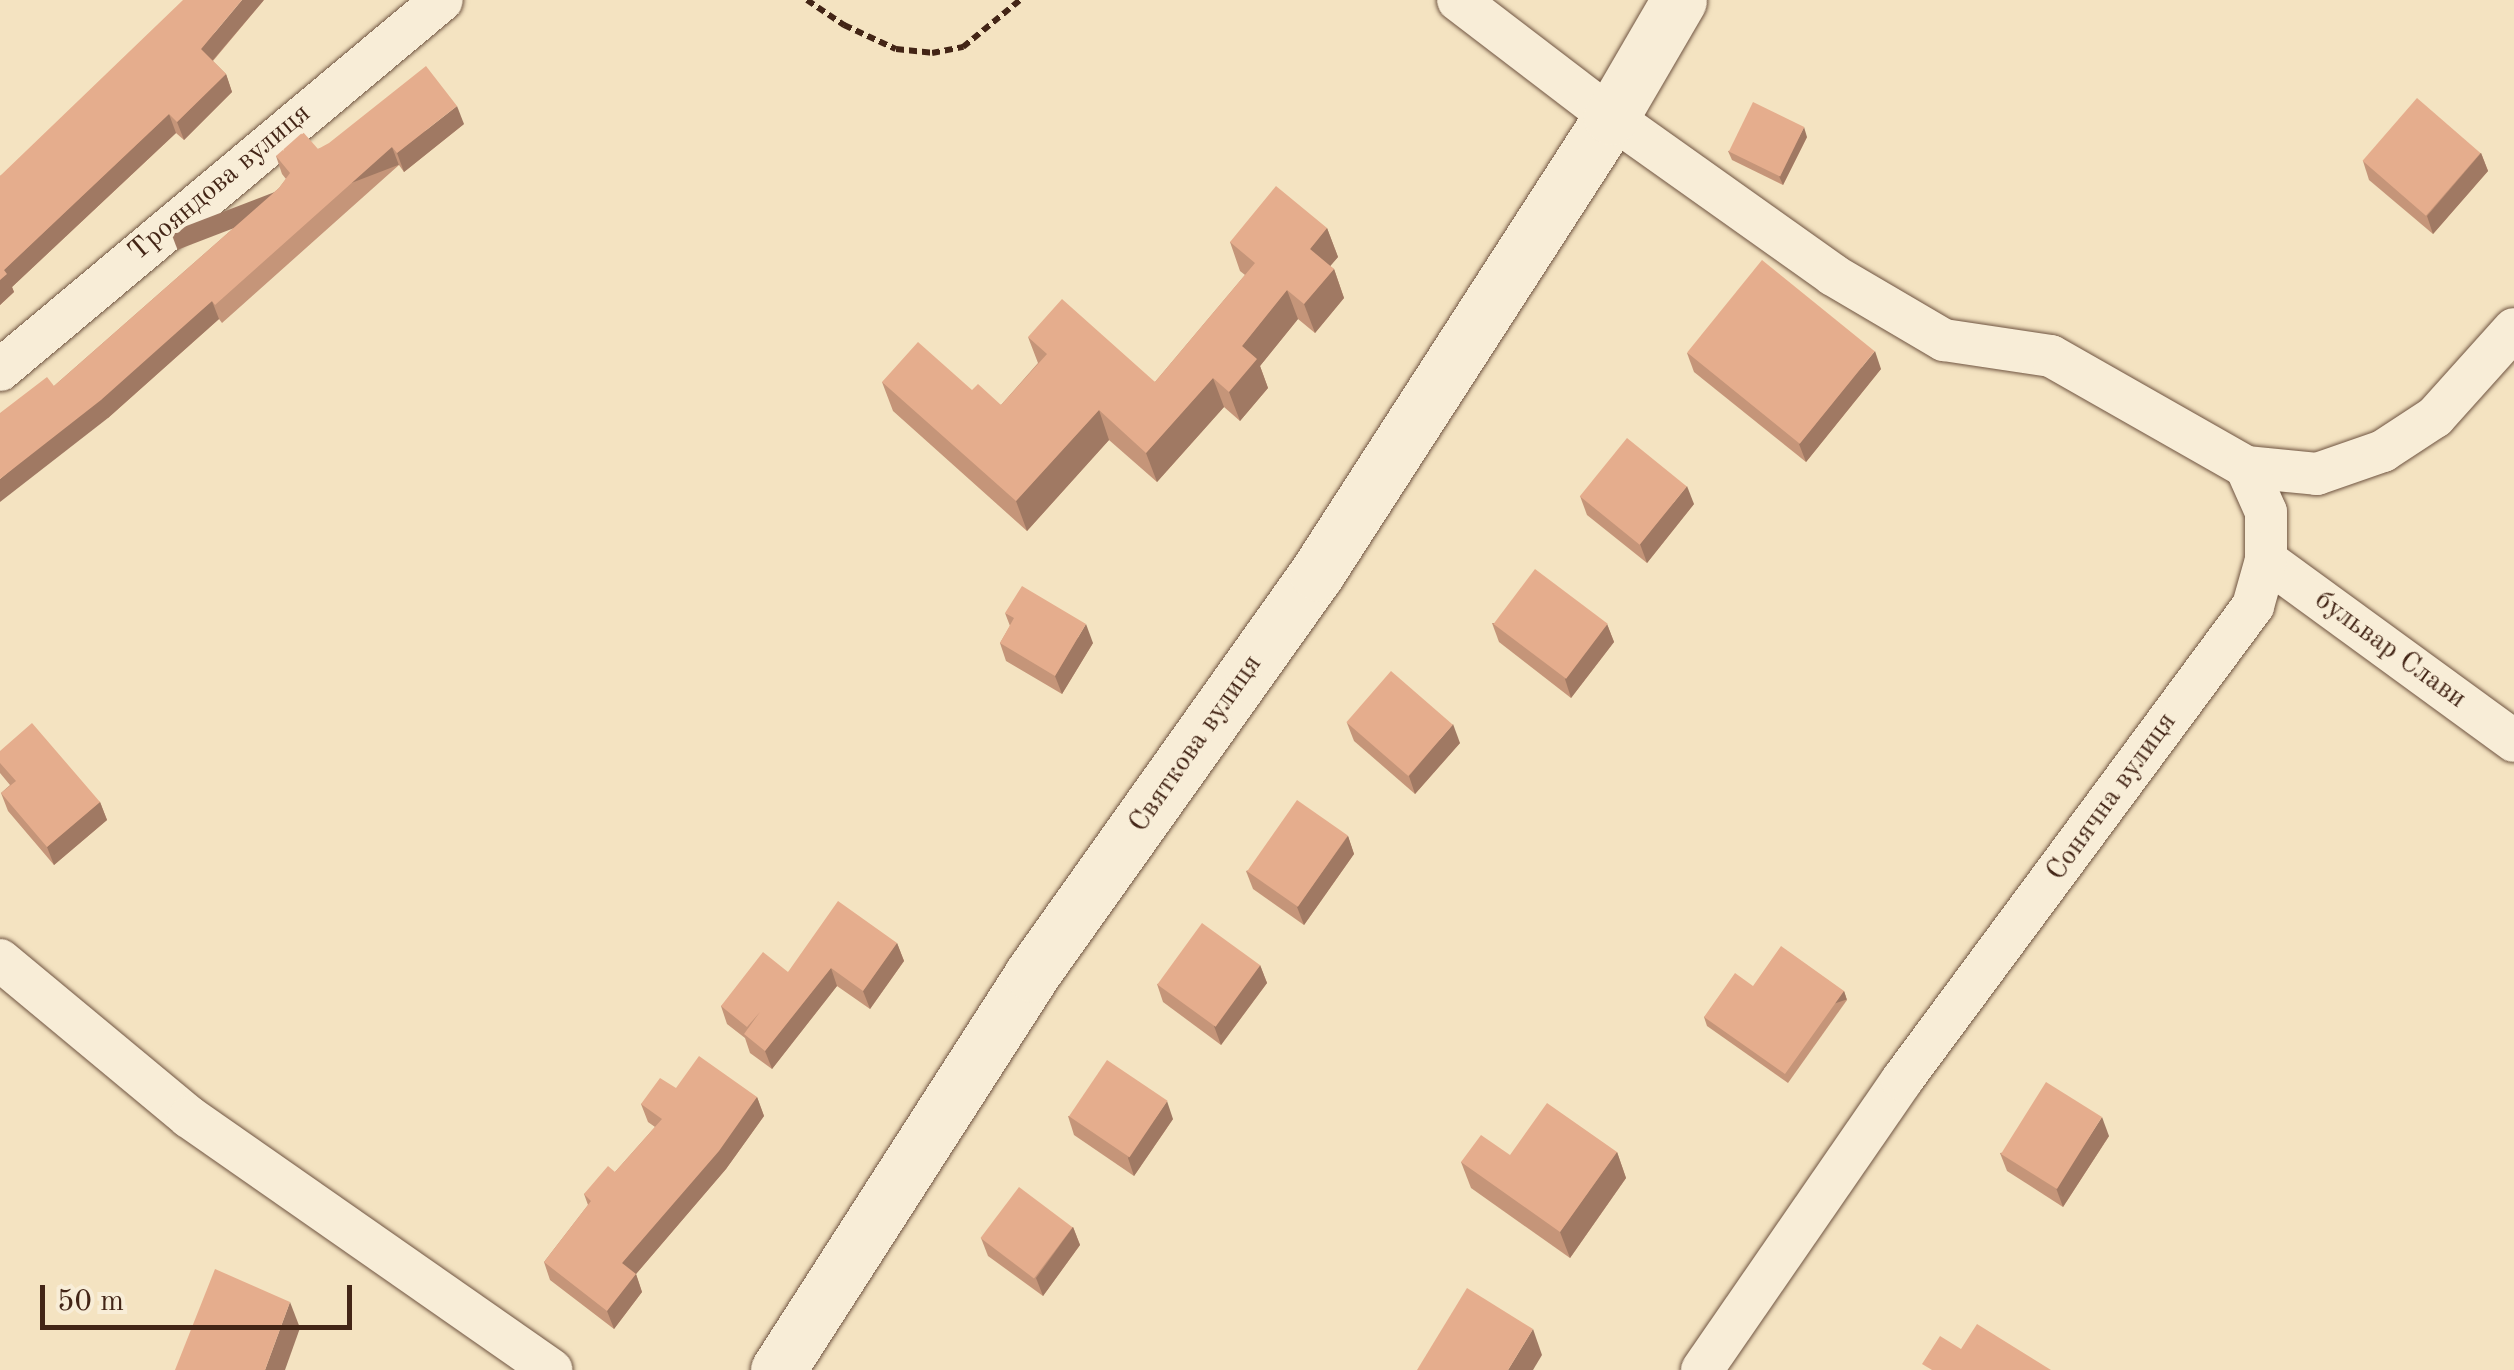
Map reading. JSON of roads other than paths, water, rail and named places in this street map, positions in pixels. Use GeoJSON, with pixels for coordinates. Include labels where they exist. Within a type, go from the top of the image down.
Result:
{"type":"FeatureCollection","features":[{"type":"Feature","properties":{"kind":"main road","name":"Святкова вулиця"},"geometry":{"type":"LineString","coordinates":[[778,1370],[1032,974],[1317,574],[1610,117],[1679,0]]}},
{"type":"Feature","properties":{"kind":"street","name":"Трояндова вулиця"},"geometry":{"type":"LineString","coordinates":[[0,370],[442,0]]}},
{"type":"Feature","properties":{"kind":"street"},"geometry":{"type":"LineString","coordinates":[[1458,0],[1610,117],[1833,275],[1944,340],[2051,356],[2246,466],[2316,474],[2383,451],[2435,417],[2514,329]]}},
{"type":"Feature","properties":{"kind":"street","name":"Сонячна вулиця"},"geometry":{"type":"LineString","coordinates":[[1702,1370],[1902,1080],[2253,606],[2266,560],[2266,512],[2246,466]]}},
{"type":"Feature","properties":{"kind":"street","name":"бульвар Слави"},"geometry":{"type":"LineString","coordinates":[[2266,560],[2514,741]]}},
{"type":"Feature","properties":{"kind":"street"},"geometry":{"type":"LineString","coordinates":[[0,960],[189,1117],[551,1370]]}}]}
